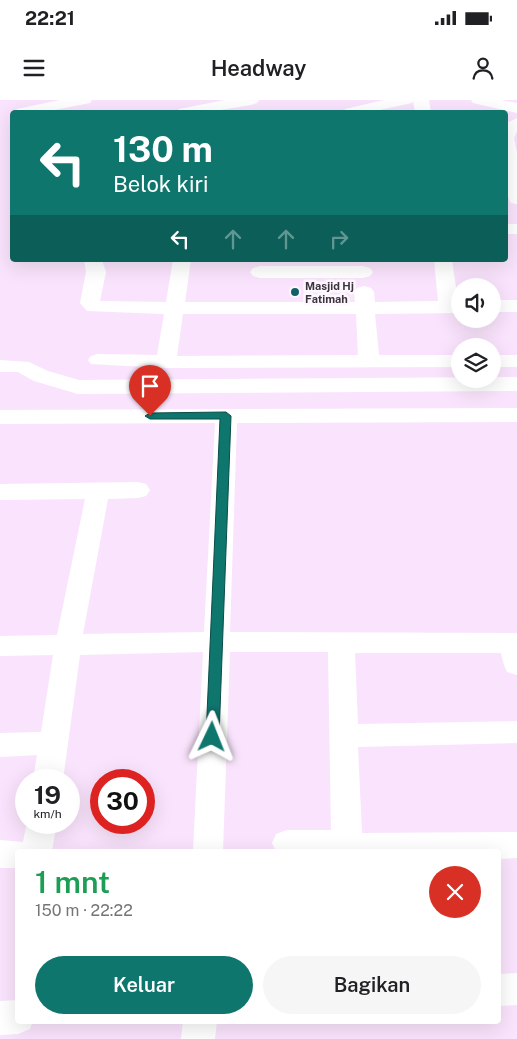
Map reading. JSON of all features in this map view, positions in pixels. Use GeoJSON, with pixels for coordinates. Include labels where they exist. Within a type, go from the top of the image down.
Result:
{"type":"FeatureCollection","features":[{"type":"Feature","properties":{"kind":"street"},"geometry":{"type":"LineString","coordinates":[[32,110],[84,100]]}},
{"type":"Feature","properties":{"kind":"street"},"geometry":{"type":"LineString","coordinates":[[199,107],[251,100]]}},
{"type":"Feature","properties":{"kind":"street"},"geometry":{"type":"LineString","coordinates":[[359,110],[399,100]]}},
{"type":"Feature","properties":{"kind":"street"},"geometry":{"type":"LineString","coordinates":[[479,100],[517,108]]}},
{"type":"Feature","properties":{"kind":"street"},"geometry":{"type":"LineString","coordinates":[[508,132],[517,123]]}},
{"type":"Feature","properties":{"kind":"street"},"geometry":{"type":"LineString","coordinates":[[508,149],[517,199]]}},
{"type":"Feature","properties":{"kind":"street"},"geometry":{"type":"LineString","coordinates":[[94,262],[96,272],[90,305],[258,310],[451,307]]}},
{"type":"Feature","properties":{"kind":"street"},"geometry":{"type":"LineString","coordinates":[[166,362],[182,262]]}},
{"type":"Feature","properties":{"kind":"street"},"geometry":{"type":"LineString","coordinates":[[443,262],[451,295]]}},
{"type":"Feature","properties":{"kind":"street"},"geometry":{"type":"LineString","coordinates":[[258,310],[260,266],[363,266],[369,362]]}},
{"type":"Feature","properties":{"kind":"street"},"geometry":{"type":"LineString","coordinates":[[501,306],[517,306]]}},
{"type":"Feature","properties":{"kind":"street"},"geometry":{"type":"LineString","coordinates":[[98,360],[166,362],[451,361]]}},
{"type":"Feature","properties":{"kind":"street"},"geometry":{"type":"LineString","coordinates":[[501,361],[517,361]]}},
{"type":"Feature","properties":{"kind":"street"},"geometry":{"type":"LineString","coordinates":[[0,366],[22,366],[42,376],[78,387],[517,384]]}},
{"type":"Feature","properties":{"kind":"street"},"geometry":{"type":"LineString","coordinates":[[0,416],[336,417],[517,415]]}},
{"type":"Feature","properties":{"kind":"street"},"geometry":{"type":"LineString","coordinates":[[208,849],[226,416]]}},
{"type":"Feature","properties":{"kind":"street"},"geometry":{"type":"LineString","coordinates":[[0,492],[138,490]]}},
{"type":"Feature","properties":{"kind":"street"},"geometry":{"type":"LineString","coordinates":[[50,769],[68,644],[98,492]]}},
{"type":"Feature","properties":{"kind":"street"},"geometry":{"type":"LineString","coordinates":[[341,642],[347,843]]}},
{"type":"Feature","properties":{"kind":"street"},"geometry":{"type":"LineString","coordinates":[[0,646],[341,642],[516,650]]}},
{"type":"Feature","properties":{"kind":"street"},"geometry":{"type":"LineString","coordinates":[[343,736],[517,732]]}},
{"type":"Feature","properties":{"kind":"street"},"geometry":{"type":"LineString","coordinates":[[0,745],[54,743]]}},
{"type":"Feature","properties":{"kind":"street"},"geometry":{"type":"LineString","coordinates":[[37,849],[40,834]]}},
{"type":"Feature","properties":{"kind":"street"},"geometry":{"type":"LineString","coordinates":[[287,843],[347,843],[352,846],[517,845]]}},
{"type":"Feature","properties":{"kind":"street"},"geometry":{"type":"LineString","coordinates":[[0,854],[15,854]]}},
{"type":"Feature","properties":{"kind":"street"},"geometry":{"type":"LineString","coordinates":[[501,990],[517,989]]}},
{"type":"Feature","properties":{"kind":"street"},"geometry":{"type":"LineString","coordinates":[[0,1018],[15,1017]]}},
{"type":"Feature","properties":{"kind":"street"},"geometry":{"type":"LineString","coordinates":[[198,1039],[200,1024]]}},
{"type":"Feature","properties":{"kind":"place","name":"Masjid Hj Fatimah"},"geometry":{"type":"Point","coordinates":[295,292]}},
{"type":"Feature","properties":{"kind":"route"},"geometry":{"type":"LineString","coordinates":[[150,416],[226,416],[212,737]]}}]}
